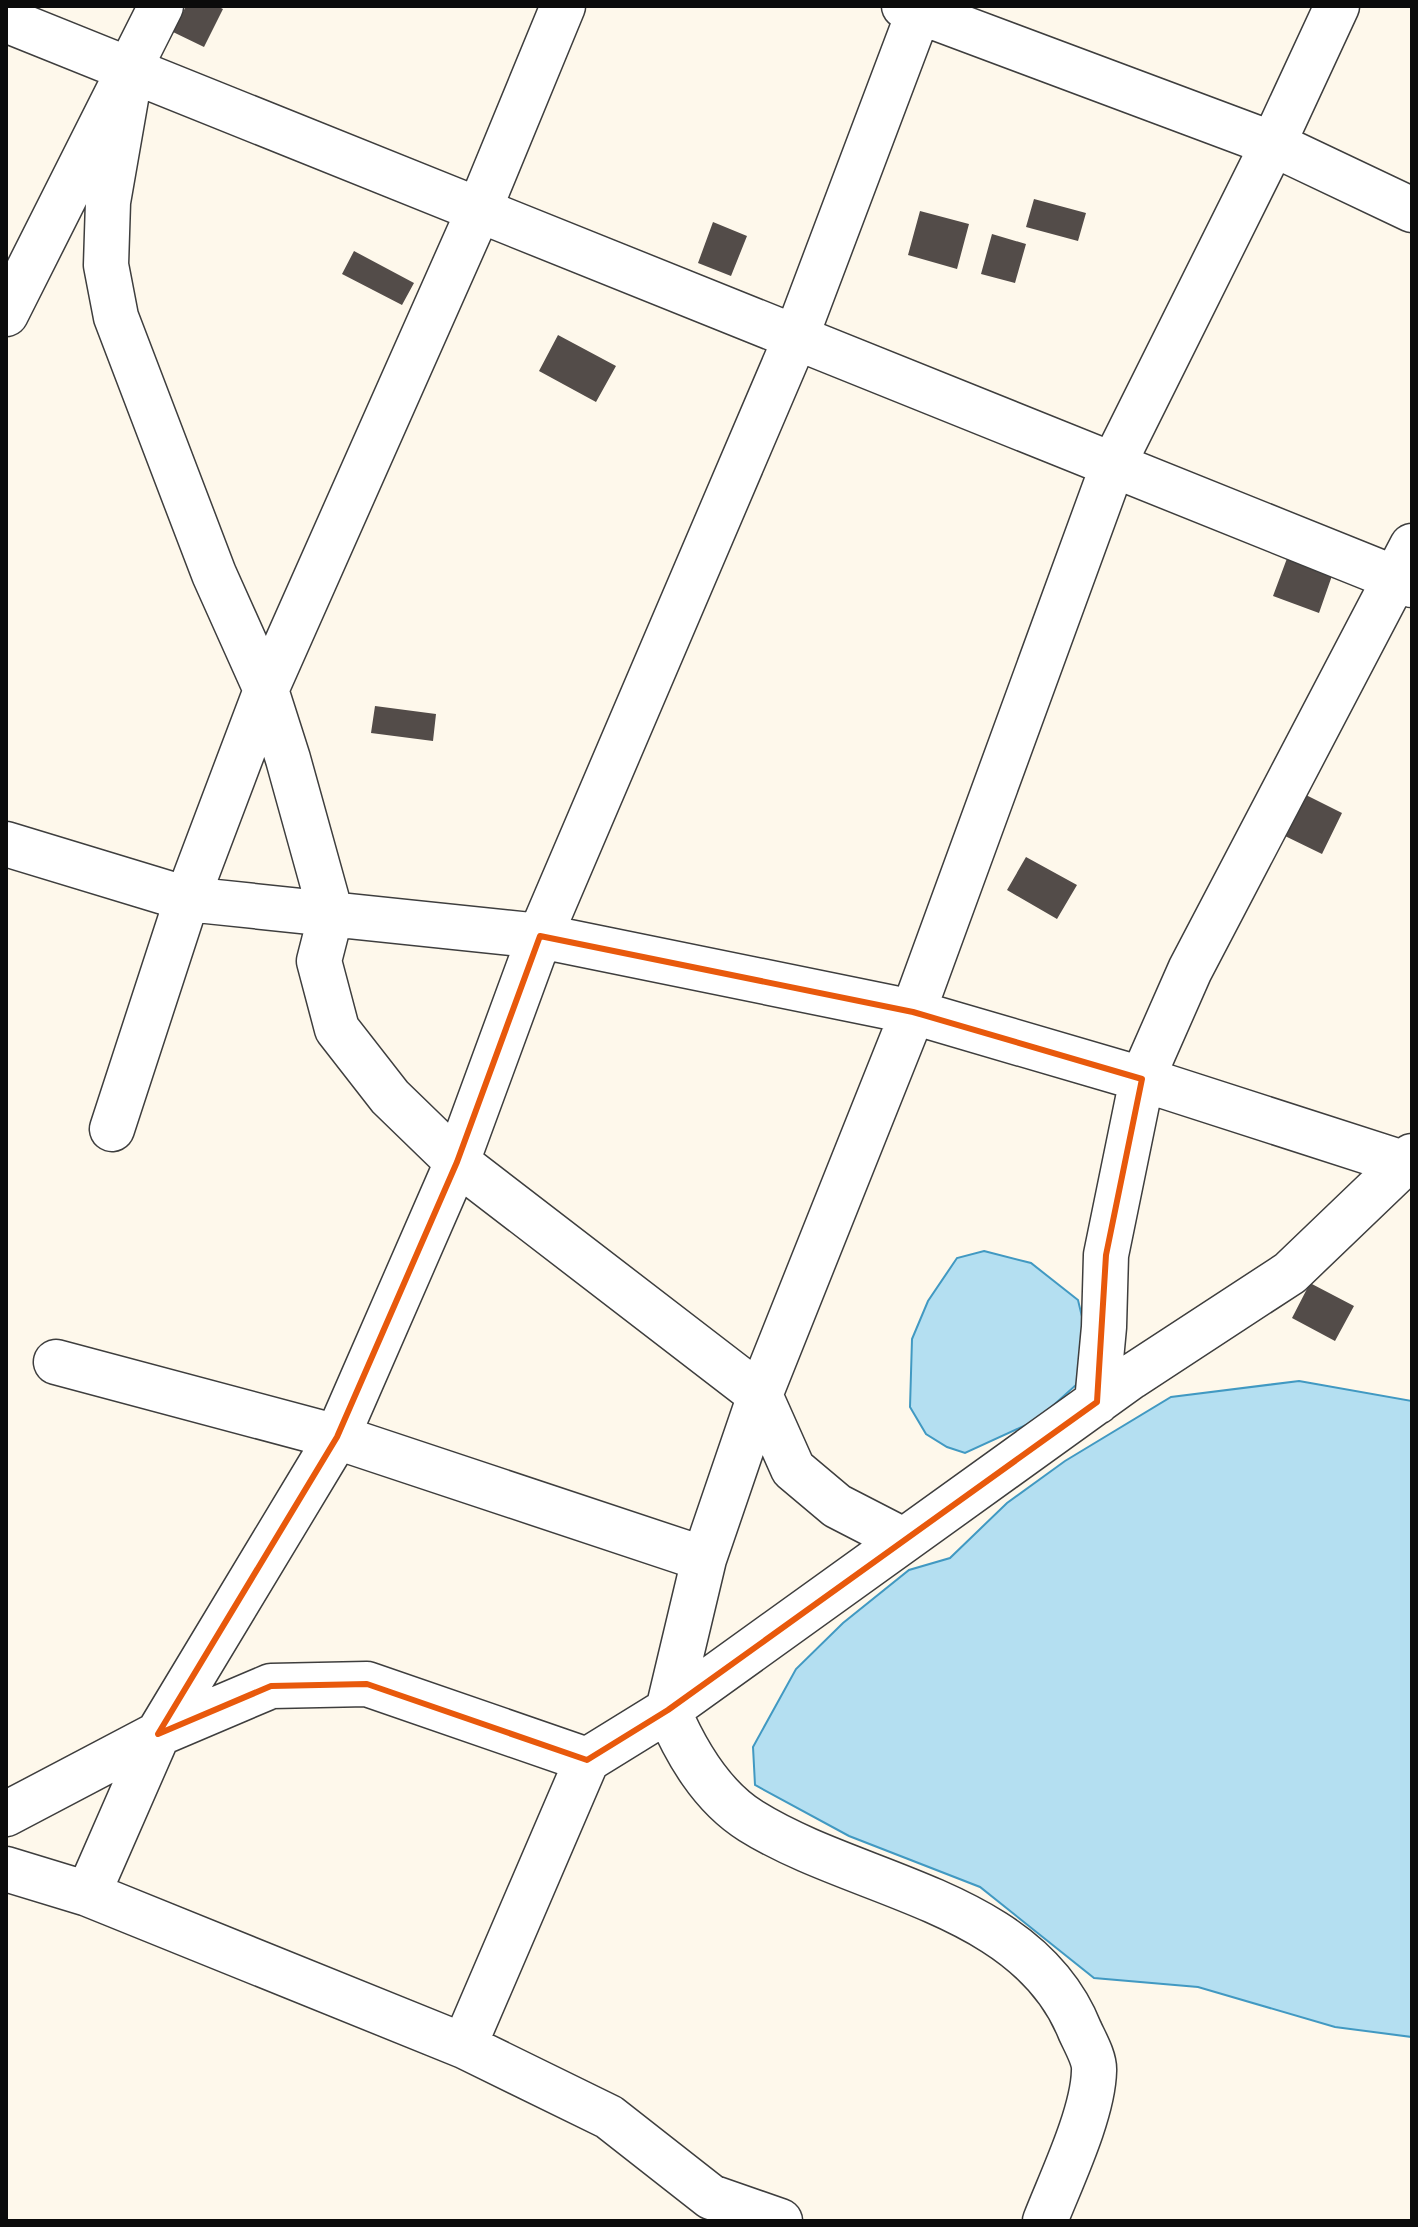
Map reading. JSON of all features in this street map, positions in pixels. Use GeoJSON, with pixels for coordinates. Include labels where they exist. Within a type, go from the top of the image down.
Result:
{"type":"FeatureCollection","features":[{"type":"Feature","properties":{"kind":"street"},"geometry":{"type":"LineString","coordinates":[[6,314],[161,6]]}},
{"type":"Feature","properties":{"kind":"street"},"geometry":{"type":"LineString","coordinates":[[112,1129],[187,899],[266,690],[479,210],[563,6]]}},
{"type":"Feature","properties":{"kind":"street"},"geometry":{"type":"LineString","coordinates":[[1045,2221],[1084,2122],[1095,2069],[1070,2006],[1041,1968],[987,1925],[813,1851],[749,1820],[719,1793],[686,1751],[668,1710],[704,1559],[760,1395],[913,1012],[1113,465],[1273,144],[1337,6]]}},
{"type":"Feature","properties":{"kind":"street"},"geometry":{"type":"LineString","coordinates":[[88,1894],[158,1734],[337,1437],[457,1162],[540,936],[796,337],[915,8],[1273,144],[1412,210]]}},
{"type":"Feature","properties":{"kind":"street"},"geometry":{"type":"LineString","coordinates":[[6,20],[1113,465],[1406,570],[1190,970],[1142,1079],[1106,1255],[1104,1327],[1097,1402]]}},
{"type":"Feature","properties":{"kind":"street"},"geometry":{"type":"LineString","coordinates":[[131,70],[108,202],[106,265],[116,317],[214,574],[266,690],[331,914],[319,961],[337,1029],[390,1097],[457,1162],[760,1395],[793,1469],[837,1506],[903,1540]]}},
{"type":"Feature","properties":{"kind":"street"},"geometry":{"type":"LineString","coordinates":[[6,844],[187,899],[540,936],[913,1012],[1409,1162],[1290,1273],[1097,1402],[668,1710],[587,1760],[464,2046]]}},
{"type":"Feature","properties":{"kind":"street"},"geometry":{"type":"LineString","coordinates":[[56,1362],[337,1437],[704,1559]]}},
{"type":"Feature","properties":{"kind":"street"},"geometry":{"type":"LineString","coordinates":[[6,1814],[158,1734],[271,1686],[367,1684],[587,1760]]}},
{"type":"Feature","properties":{"kind":"street"},"geometry":{"type":"LineString","coordinates":[[6,1869],[88,1894],[464,2046],[609,2117],[711,2197],[780,2221]]}},
{"type":"Feature","properties":{"kind":"highlighted area"},"geometry":{"type":"Polygon","coordinates":[[[540,936],[913,1012],[1142,1079],[1106,1255],[1097,1402],[668,1710],[587,1760],[367,1684],[271,1686],[158,1734],[337,1437],[457,1162],[540,936]]]}},
{"type":"Feature","properties":{"kind":"water"},"geometry":{"type":"Polygon","coordinates":[[[984,1251],[1031,1263],[1078,1300],[1089,1346],[1076,1385],[1037,1420],[965,1453],[947,1447],[926,1434],[910,1407],[912,1339],[928,1301],[957,1258],[984,1251]]]}},
{"type":"Feature","properties":{"kind":"water"},"geometry":{"type":"Polygon","coordinates":[[[1299,1381],[1412,1401],[1412,2037],[1335,2027],[1198,1987],[1094,1978],[980,1887],[849,1836],[755,1785],[753,1747],[796,1669],[843,1623],[909,1570],[950,1558],[1007,1503],[1065,1461],[1171,1397],[1299,1381]]]}},
{"type":"Feature","properties":{"kind":"building"},"geometry":{"type":"Polygon","coordinates":[[[186,6],[217,6],[223,9],[204,47],[173,32],[186,6]]]}},
{"type":"Feature","properties":{"kind":"building"},"geometry":{"type":"Polygon","coordinates":[[[1034,199],[1086,213],[1078,241],[1026,227],[1034,199]]]}},
{"type":"Feature","properties":{"kind":"building"},"geometry":{"type":"Polygon","coordinates":[[[920,211],[969,224],[957,269],[908,255],[920,211]]]}},
{"type":"Feature","properties":{"kind":"building"},"geometry":{"type":"Polygon","coordinates":[[[713,222],[747,236],[731,276],[698,263],[713,222]]]}},
{"type":"Feature","properties":{"kind":"building"},"geometry":{"type":"Polygon","coordinates":[[[992,234],[1026,244],[1015,283],[981,274],[992,234]]]}},
{"type":"Feature","properties":{"kind":"building"},"geometry":{"type":"Polygon","coordinates":[[[354,251],[414,283],[402,305],[342,274],[354,251]]]}},
{"type":"Feature","properties":{"kind":"building"},"geometry":{"type":"Polygon","coordinates":[[[558,335],[616,366],[596,402],[539,371],[558,335]]]}},
{"type":"Feature","properties":{"kind":"building"},"geometry":{"type":"Polygon","coordinates":[[[1289,553],[1334,570],[1319,613],[1273,596],[1289,553]]]}},
{"type":"Feature","properties":{"kind":"building"},"geometry":{"type":"Polygon","coordinates":[[[375,706],[436,714],[433,741],[371,733],[375,706]]]}},
{"type":"Feature","properties":{"kind":"building"},"geometry":{"type":"Polygon","coordinates":[[[1306,795],[1342,813],[1322,854],[1285,836],[1306,795]]]}},
{"type":"Feature","properties":{"kind":"building"},"geometry":{"type":"Polygon","coordinates":[[[1026,857],[1077,885],[1057,919],[1007,890],[1026,857]]]}},
{"type":"Feature","properties":{"kind":"building"},"geometry":{"type":"Polygon","coordinates":[[[1310,1283],[1354,1306],[1335,1341],[1292,1318],[1310,1283]]]}}]}
